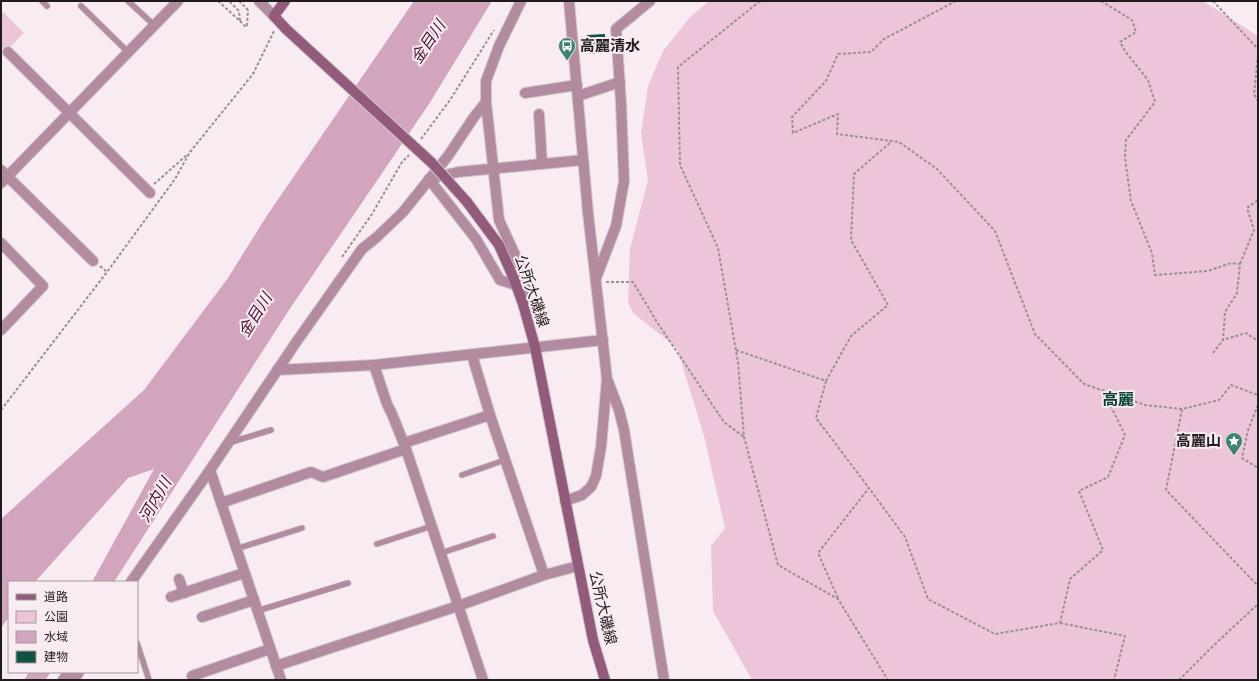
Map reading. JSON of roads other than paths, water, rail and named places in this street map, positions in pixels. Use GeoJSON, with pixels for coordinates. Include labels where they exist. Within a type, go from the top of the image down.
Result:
{"type":"FeatureCollection","features":[{"type":"Feature","properties":{"kind":"main road"},"geometry":{"type":"LineString","coordinates":[[274,16],[285,1]]}},
{"type":"Feature","properties":{"kind":"main road","name":"公所大磯線"},"geometry":{"type":"LineString","coordinates":[[274,16],[286,29],[432,163],[467,202],[499,245],[523,304],[534,347],[593,640],[605,680]]}},
{"type":"Feature","properties":{"kind":"street"},"geometry":{"type":"LineString","coordinates":[[93,261],[3,177],[69,113],[178,1]]}},
{"type":"Feature","properties":{"kind":"street"},"geometry":{"type":"LineString","coordinates":[[521,1],[499,46],[486,81],[486,102],[492,169],[499,220],[528,283],[529,290],[523,304]]}},
{"type":"Feature","properties":{"kind":"street"},"geometry":{"type":"LineString","coordinates":[[565,500],[582,495],[591,487],[596,476],[602,447],[607,379],[588,213],[569,1]]}},
{"type":"Feature","properties":{"kind":"street"},"geometry":{"type":"LineString","coordinates":[[596,280],[616,226],[624,181],[620,82],[616,29],[650,1]]}},
{"type":"Feature","properties":{"kind":"street"},"geometry":{"type":"LineString","coordinates":[[255,5],[274,16]]}},
{"type":"Feature","properties":{"kind":"street"},"geometry":{"type":"LineString","coordinates":[[8,52],[148,192]]}},
{"type":"Feature","properties":{"kind":"street"},"geometry":{"type":"LineString","coordinates":[[578,96],[620,82]]}},
{"type":"Feature","properties":{"kind":"street"},"geometry":{"type":"LineString","coordinates":[[525,93],[577,85]]}},
{"type":"Feature","properties":{"kind":"street"},"geometry":{"type":"LineString","coordinates":[[132,581],[362,249],[403,212],[448,156],[486,102]]}},
{"type":"Feature","properties":{"kind":"street"},"geometry":{"type":"LineString","coordinates":[[539,114],[542,164]]}},
{"type":"Feature","properties":{"kind":"street"},"geometry":{"type":"LineString","coordinates":[[429,179],[458,172],[583,160]]}},
{"type":"Feature","properties":{"kind":"street"},"geometry":{"type":"LineString","coordinates":[[429,179],[476,239],[500,280],[516,285]]}},
{"type":"Feature","properties":{"kind":"street"},"geometry":{"type":"LineString","coordinates":[[1,243],[43,286],[1,330]]}},
{"type":"Feature","properties":{"kind":"street"},"geometry":{"type":"LineString","coordinates":[[277,370],[374,365],[603,340]]}},
{"type":"Feature","properties":{"kind":"street"},"geometry":{"type":"LineString","coordinates":[[472,355],[490,415],[544,576]]}},
{"type":"Feature","properties":{"kind":"street"},"geometry":{"type":"LineString","coordinates":[[374,365],[387,404],[405,446],[483,680]]}},
{"type":"Feature","properties":{"kind":"street"},"geometry":{"type":"LineString","coordinates":[[607,379],[619,410],[624,430],[664,680]]}},
{"type":"Feature","properties":{"kind":"street"},"geometry":{"type":"LineString","coordinates":[[221,503],[311,472],[322,477],[490,415]]}},
{"type":"Feature","properties":{"kind":"street"},"geometry":{"type":"LineString","coordinates":[[210,470],[281,680]]}},
{"type":"Feature","properties":{"kind":"street"},"geometry":{"type":"LineString","coordinates":[[276,666],[578,566]]}},
{"type":"Feature","properties":{"kind":"street"},"geometry":{"type":"LineString","coordinates":[[171,597],[244,573]]}},
{"type":"Feature","properties":{"kind":"street"},"geometry":{"type":"LineString","coordinates":[[179,579],[184,593]]}},
{"type":"Feature","properties":{"kind":"street"},"geometry":{"type":"LineString","coordinates":[[202,617],[254,600]]}},
{"type":"Feature","properties":{"kind":"street"},"geometry":{"type":"LineString","coordinates":[[192,676],[270,649]]}},
{"type":"Feature","properties":{"kind":"street"},"geometry":{"type":"LineString","coordinates":[[63,680],[75,676]]}},
{"type":"Feature","properties":{"kind":"lane"},"geometry":{"type":"LineString","coordinates":[[42,1],[47,6]]}},
{"type":"Feature","properties":{"kind":"lane"},"geometry":{"type":"LineString","coordinates":[[128,1],[154,25]]}},
{"type":"Feature","properties":{"kind":"lane"},"geometry":{"type":"LineString","coordinates":[[81,6],[128,52]]}},
{"type":"Feature","properties":{"kind":"lane"},"geometry":{"type":"LineString","coordinates":[[226,444],[271,430]]}},
{"type":"Feature","properties":{"kind":"lane"},"geometry":{"type":"LineString","coordinates":[[462,475],[505,460]]}},
{"type":"Feature","properties":{"kind":"lane"},"geometry":{"type":"LineString","coordinates":[[377,544],[432,526]]}},
{"type":"Feature","properties":{"kind":"lane"},"geometry":{"type":"LineString","coordinates":[[236,549],[302,528]]}},
{"type":"Feature","properties":{"kind":"lane"},"geometry":{"type":"LineString","coordinates":[[441,553],[493,536]]}},
{"type":"Feature","properties":{"kind":"lane"},"geometry":{"type":"LineString","coordinates":[[257,611],[348,583]]}},
{"type":"Feature","properties":{"kind":"lane"},"geometry":{"type":"LineString","coordinates":[[138,646],[149,680]]}},
{"type":"Feature","properties":{"kind":"water"},"geometry":{"type":"Polygon","coordinates":[[[414,1],[492,1],[429,104],[289,310],[115,581],[93,581],[154,469],[128,478],[36,581],[8,581],[8,618],[1,628],[1,519],[144,390],[228,278],[266,217],[414,1]]]}},
{"type":"Feature","properties":{"kind":"water"},"geometry":{"type":"Polygon","coordinates":[[[28,673],[50,673],[45,680],[24,680],[28,673]]]}},
{"type":"Feature","properties":{"kind":"place","name":"高麗清水"},"geometry":{"type":"Point","coordinates":[567,61]}},
{"type":"Feature","properties":{"kind":"place","name":"高麗山"},"geometry":{"type":"Point","coordinates":[1234,456]}},
{"type":"Feature","properties":{"kind":"district","name":"高麗"},"geometry":{"type":"Point","coordinates":[1118,399]}},
{"type":"Feature","properties":{"kind":"water label","name":"金目川"},"geometry":{"type":"Point","coordinates":[428,42]}},
{"type":"Feature","properties":{"kind":"water label","name":"金目川"},"geometry":{"type":"Point","coordinates":[255,315]}},
{"type":"Feature","properties":{"kind":"water label","name":"河内川"},"geometry":{"type":"Point","coordinates":[155,500]}}]}
